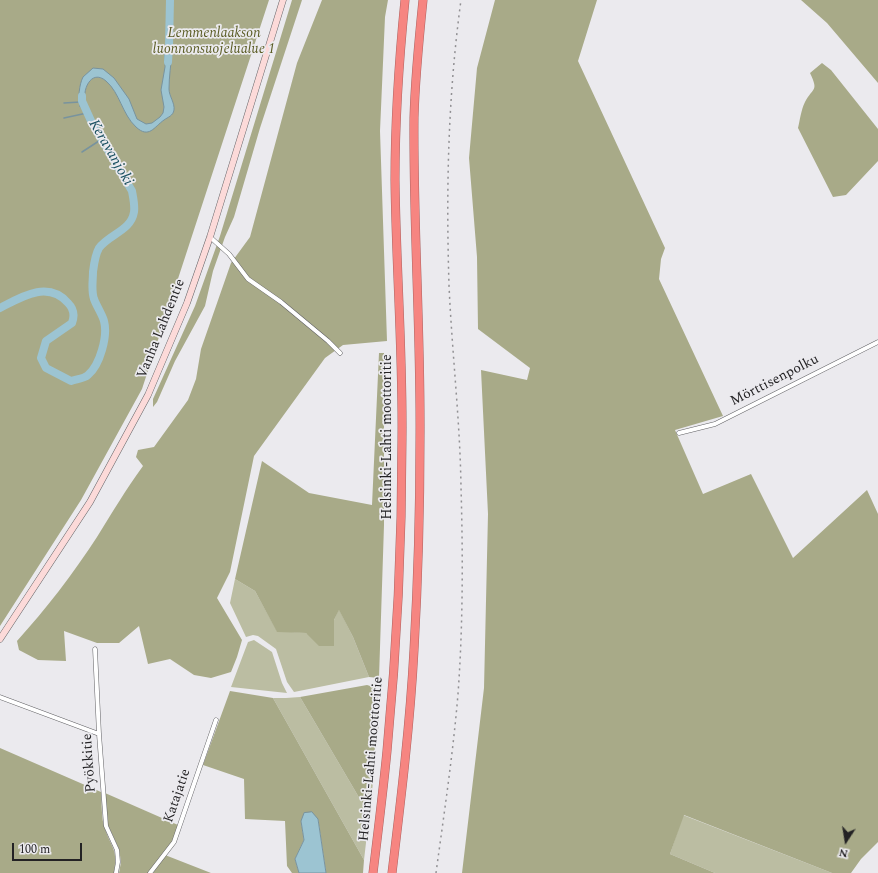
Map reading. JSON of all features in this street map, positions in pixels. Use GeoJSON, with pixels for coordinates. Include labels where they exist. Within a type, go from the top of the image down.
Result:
{"type":"FeatureCollection","features":[{"type":"Feature","properties":{"kind":"highway","name":"Helsinki-Lahti moottoritie"},"geometry":{"type":"LineString","coordinates":[[373,873],[387,750],[395,650],[400,550],[402,439],[401,337],[395,182],[399,53],[405,0]]}},
{"type":"Feature","properties":{"kind":"highway"},"geometry":{"type":"LineString","coordinates":[[392,873],[406,752],[414,651],[418,551],[420,439],[414,118],[417,54],[423,0]]}},
{"type":"Feature","properties":{"kind":"main road","name":"Vanha Lahdentie"},"geometry":{"type":"LineString","coordinates":[[0,639],[90,502],[148,395],[187,303],[210,238],[283,0]]}},
{"type":"Feature","properties":{"kind":"street"},"geometry":{"type":"LineString","coordinates":[[210,238],[229,254],[248,279],[281,302],[328,341],[340,353]]}},
{"type":"Feature","properties":{"kind":"street","name":"Mörttisenpolku"},"geometry":{"type":"LineString","coordinates":[[679,433],[715,424],[878,342]]}},
{"type":"Feature","properties":{"kind":"street","name":"Pyökkitie"},"geometry":{"type":"LineString","coordinates":[[95,649],[98,734],[106,826],[117,850],[118,862],[116,873]]}},
{"type":"Feature","properties":{"kind":"street"},"geometry":{"type":"LineString","coordinates":[[0,697],[98,734]]}},
{"type":"Feature","properties":{"kind":"street","name":"Katajatie"},"geometry":{"type":"LineString","coordinates":[[150,873],[174,842],[216,720]]}},
{"type":"Feature","properties":{"kind":"green space","name":"Lemmenlaakson luonnonsuojelualue 1"},"geometry":{"type":"Polygon","coordinates":[[[0,0],[269,0],[142,389],[81,500],[0,626],[0,0]]]}},
{"type":"Feature","properties":{"kind":"green space"},"geometry":{"type":"Polygon","coordinates":[[[292,0],[302,0],[260,128],[234,217],[213,271],[205,306],[175,361],[157,402],[153,407],[153,399],[195,306],[220,236],[292,0]]]}},
{"type":"Feature","properties":{"kind":"green space"},"geometry":{"type":"Polygon","coordinates":[[[322,0],[388,0],[385,17],[380,131],[387,341],[343,345],[325,358],[254,456],[230,572],[217,598],[242,640],[231,672],[211,678],[194,675],[170,659],[148,664],[139,626],[119,643],[97,643],[64,631],[66,661],[38,660],[19,650],[17,641],[69,578],[143,466],[136,457],[138,450],[154,447],[188,400],[196,379],[201,349],[231,263],[250,237],[297,63],[322,0]]]}},
{"type":"Feature","properties":{"kind":"green space"},"geometry":{"type":"Polygon","coordinates":[[[495,0],[597,0],[578,61],[665,248],[661,259],[659,279],[723,416],[675,430],[703,494],[751,474],[793,558],[867,490],[878,514],[878,842],[861,859],[851,873],[832,873],[684,815],[670,854],[715,873],[462,873],[484,688],[488,514],[481,370],[527,380],[530,368],[478,329],[477,257],[469,158],[477,68],[495,0]]]}},
{"type":"Feature","properties":{"kind":"green space"},"geometry":{"type":"Polygon","coordinates":[[[801,0],[878,0],[878,83],[827,23],[801,0]]]}},
{"type":"Feature","properties":{"kind":"green space"},"geometry":{"type":"Polygon","coordinates":[[[822,63],[831,70],[878,129],[878,161],[846,195],[833,197],[798,128],[804,105],[814,89],[814,83],[810,73],[822,63]]]}},
{"type":"Feature","properties":{"kind":"green space"},"geometry":{"type":"Polygon","coordinates":[[[379,353],[384,353],[384,525],[379,678],[369,677],[353,637],[339,610],[334,620],[334,646],[319,646],[306,633],[277,632],[255,591],[235,579],[262,461],[309,493],[372,505],[379,353]]]}},
{"type":"Feature","properties":{"kind":"green space"},"geometry":{"type":"Polygon","coordinates":[[[235,579],[255,591],[277,631],[306,633],[334,646],[334,620],[339,609],[353,637],[369,677],[294,692],[287,682],[276,649],[258,636],[253,635],[246,637],[230,603],[235,579]]]}},
{"type":"Feature","properties":{"kind":"green space"},"geometry":{"type":"Polygon","coordinates":[[[254,640],[272,652],[282,683],[287,693],[231,687],[248,642],[254,640]]]}},
{"type":"Feature","properties":{"kind":"green space"},"geometry":{"type":"Polygon","coordinates":[[[367,685],[377,688],[379,725],[375,743],[374,773],[364,806],[300,697],[367,685]]]}},
{"type":"Feature","properties":{"kind":"green space"},"geometry":{"type":"Polygon","coordinates":[[[230,691],[273,698],[364,860],[363,873],[326,873],[318,819],[301,821],[304,840],[295,859],[299,873],[292,873],[287,866],[285,821],[245,819],[244,779],[203,765],[230,691]]]}},
{"type":"Feature","properties":{"kind":"green space"},"geometry":{"type":"Polygon","coordinates":[[[300,697],[364,806],[374,774],[364,860],[273,698],[300,697]]]}},
{"type":"Feature","properties":{"kind":"green space"},"geometry":{"type":"Polygon","coordinates":[[[0,748],[101,792],[104,825],[115,854],[114,873],[0,873],[0,748]]]}},
{"type":"Feature","properties":{"kind":"green space"},"geometry":{"type":"Polygon","coordinates":[[[105,793],[178,825],[173,842],[148,873],[119,873],[121,862],[119,849],[108,825],[105,793]]]}},
{"type":"Feature","properties":{"kind":"green space"},"geometry":{"type":"Polygon","coordinates":[[[683,815],[832,873],[715,873],[670,854],[683,815]]]}},
{"type":"Feature","properties":{"kind":"green space"},"geometry":{"type":"Polygon","coordinates":[[[165,855],[211,873],[153,873],[165,855]]]}},
{"type":"Feature","properties":{"kind":"water"},"geometry":{"type":"Polygon","coordinates":[[[165,52],[172,52],[169,89],[174,110],[171,115],[151,131],[144,132],[131,122],[115,91],[106,81],[101,78],[96,77],[88,83],[85,93],[86,104],[80,107],[79,92],[83,77],[93,68],[103,69],[114,78],[129,99],[137,119],[146,124],[152,123],[163,113],[164,107],[161,90],[165,67],[165,52]]]}},
{"type":"Feature","properties":{"kind":"water"},"geometry":{"type":"Polygon","coordinates":[[[312,812],[318,819],[326,873],[299,873],[295,859],[304,840],[301,821],[304,813],[312,812]]]}},
{"type":"Feature","properties":{"kind":"waterway","name":"Keravanjoki"},"geometry":{"type":"LineString","coordinates":[[168,62],[170,0]]}},
{"type":"Feature","properties":{"kind":"waterway","name":"Keravanjoki"},"geometry":{"type":"LineString","coordinates":[[0,308],[17,299],[34,293],[52,293],[60,296],[72,308],[72,323],[46,341],[41,358],[46,368],[71,381],[86,376],[96,364],[102,350],[105,334],[104,321],[94,299],[92,286],[96,257],[99,248],[103,243],[129,224],[134,212],[134,207],[132,191],[92,123],[82,101],[82,96]]}},
{"type":"Feature","properties":{"kind":"waterway"},"geometry":{"type":"LineString","coordinates":[[64,103],[80,102]]}},
{"type":"Feature","properties":{"kind":"waterway"},"geometry":{"type":"LineString","coordinates":[[64,118],[87,113]]}},
{"type":"Feature","properties":{"kind":"waterway"},"geometry":{"type":"LineString","coordinates":[[82,152],[102,139]]}},
{"type":"Feature","properties":{"kind":"railway"},"geometry":{"type":"LineString","coordinates":[[436,873],[456,716],[462,616],[460,462],[449,285],[448,213],[449,142],[453,71],[461,0]]}}]}
